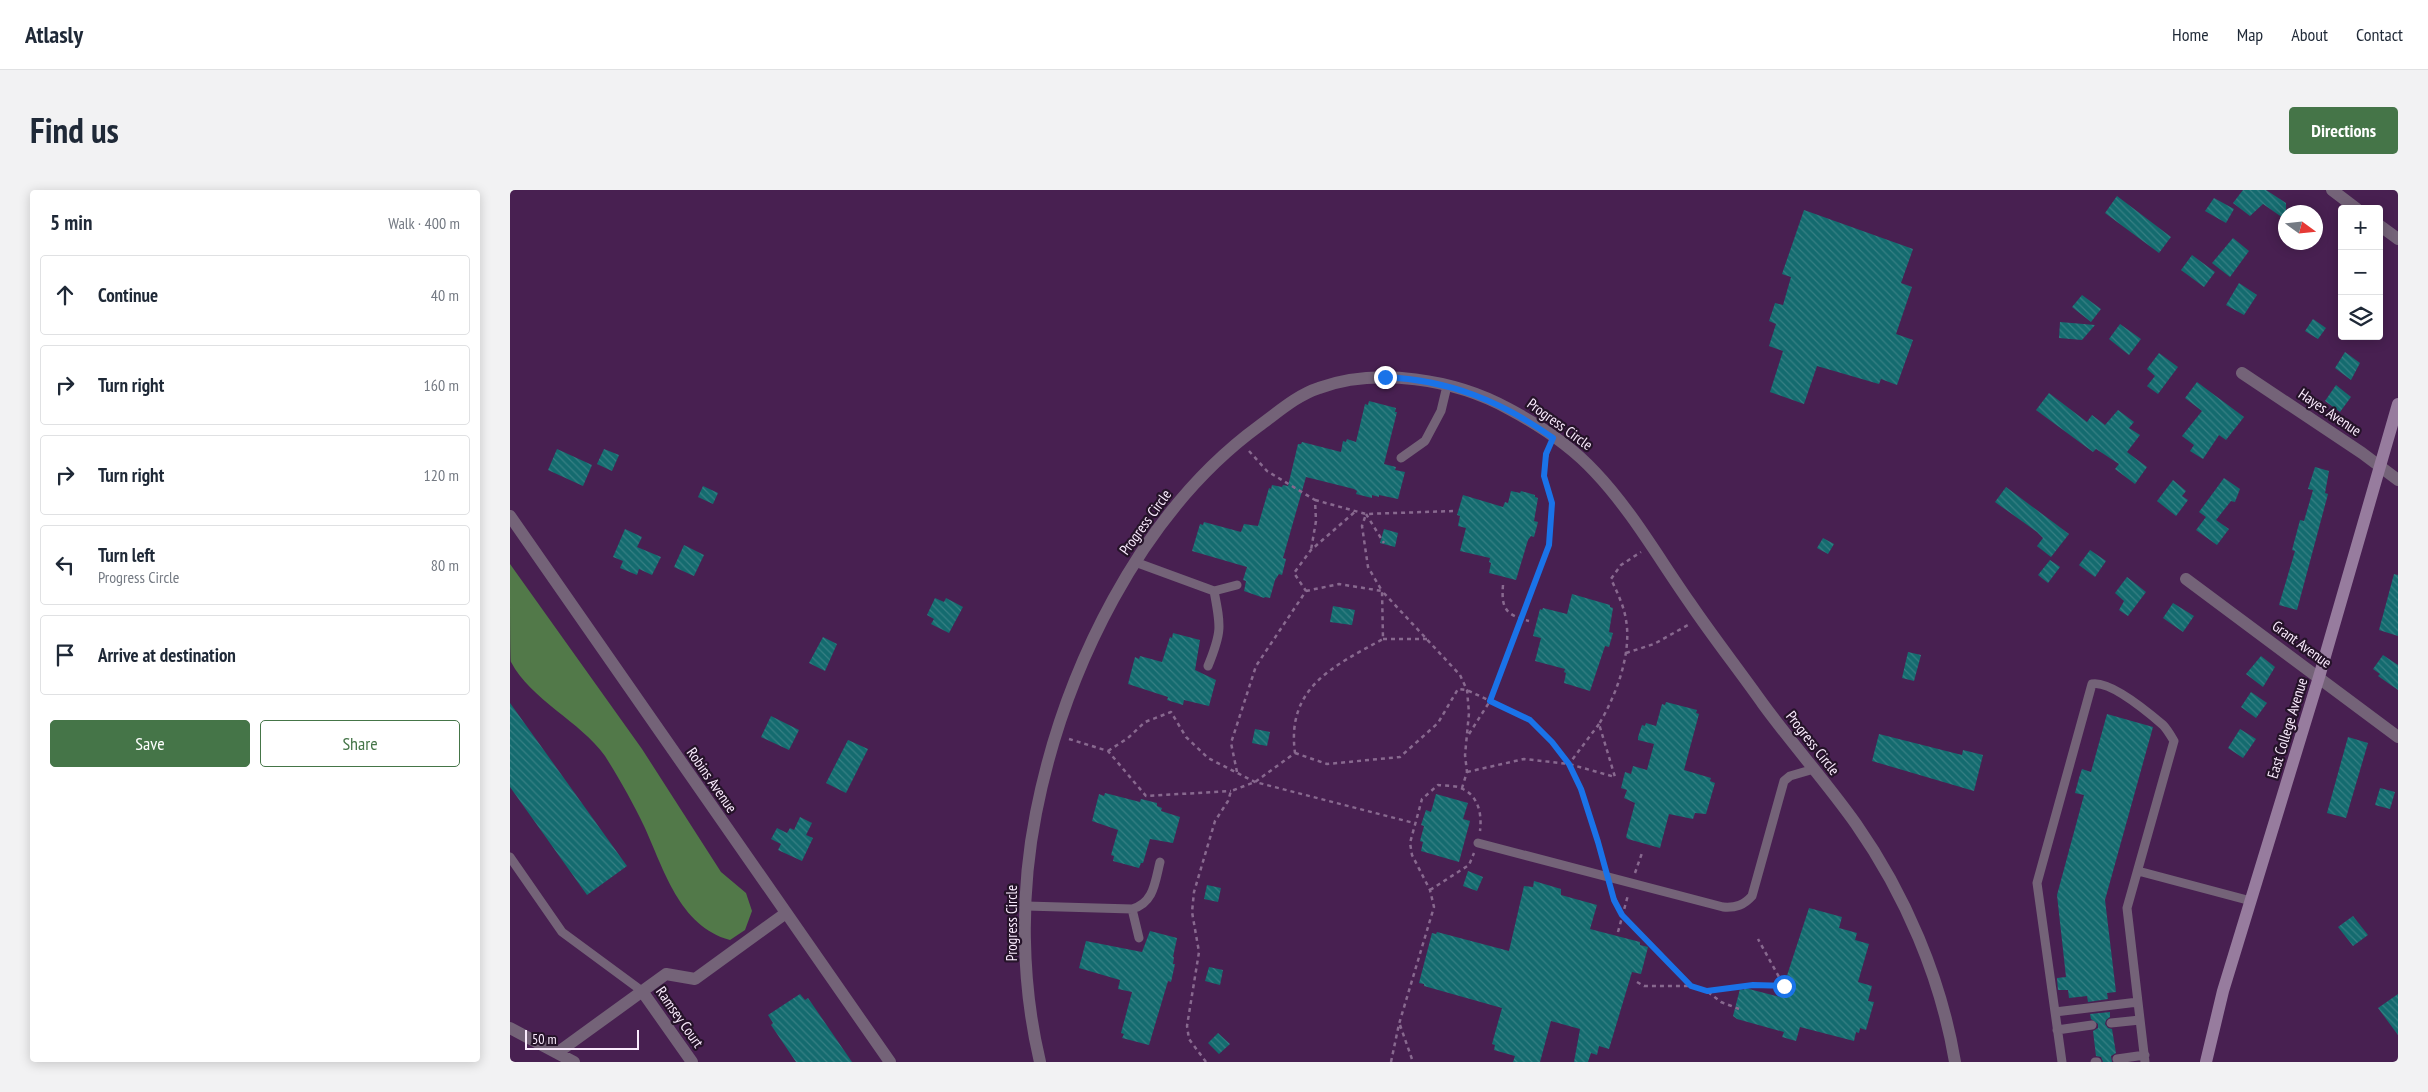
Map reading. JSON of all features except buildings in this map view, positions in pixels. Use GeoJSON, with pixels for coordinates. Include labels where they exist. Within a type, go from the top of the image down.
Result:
{"type":"FeatureCollection","features":[{"type":"Feature","properties":{"kind":"main road","name":"East College Avenue"},"geometry":{"type":"LineString","coordinates":[[2206,1062],[2223,991],[2319,677],[2398,404]]}},
{"type":"Feature","properties":{"kind":"street"},"geometry":{"type":"LineString","coordinates":[[2332,190],[2352,205]]}},
{"type":"Feature","properties":{"kind":"street"},"geometry":{"type":"LineString","coordinates":[[2383,228],[2398,239]]}},
{"type":"Feature","properties":{"kind":"street","name":"Hayes Avenue"},"geometry":{"type":"LineString","coordinates":[[2242,373],[2398,480]]}},
{"type":"Feature","properties":{"kind":"street","name":"Progress Circle"},"geometry":{"type":"LineString","coordinates":[[1040,1062],[1028,978],[1024,924],[1035,818],[1056,736],[1081,668],[1121,585],[1135,562],[1198,478],[1240,440],[1286,406],[1316,388],[1346,381],[1385,377],[1416,378],[1487,398],[1510,409],[1573,451],[1598,475],[1614,494],[1700,618],[1781,729],[1856,824],[1904,903],[1934,981],[1955,1062]]}},
{"type":"Feature","properties":{"kind":"street","name":"Robins Avenue"},"geometry":{"type":"LineString","coordinates":[[510,516],[890,1062]]}},
{"type":"Feature","properties":{"kind":"street","name":"Grant Avenue"},"geometry":{"type":"LineString","coordinates":[[2186,579],[2398,737]]}},
{"type":"Feature","properties":{"kind":"street"},"geometry":{"type":"LineString","coordinates":[[557,1053],[666,974],[696,979],[786,914]]}},
{"type":"Feature","properties":{"kind":"street","name":"Ramsey Court"},"geometry":{"type":"LineString","coordinates":[[642,991],[692,1062]]}},
{"type":"Feature","properties":{"kind":"street"},"geometry":{"type":"LineString","coordinates":[[510,1028],[574,1062]]}},
{"type":"Feature","properties":{"kind":"lane"},"geometry":{"type":"LineString","coordinates":[[1401,458],[1425,441],[1441,411],[1447,386]]}},
{"type":"Feature","properties":{"kind":"lane"},"geometry":{"type":"LineString","coordinates":[[1135,562],[1214,591],[1237,585]]}},
{"type":"Feature","properties":{"kind":"lane"},"geometry":{"type":"LineString","coordinates":[[1208,666],[1220,637],[1220,620],[1214,591]]}},
{"type":"Feature","properties":{"kind":"lane"},"geometry":{"type":"LineString","coordinates":[[2062,1062],[2037,883],[2092,684],[2097,683],[2119,692],[2164,726],[2174,741],[2127,908],[2145,1059],[2117,1059]]}},
{"type":"Feature","properties":{"kind":"lane"},"geometry":{"type":"LineString","coordinates":[[1478,843],[1723,908],[1733,908],[1746,903],[1756,886],[1784,781],[1790,776],[1814,770]]}},
{"type":"Feature","properties":{"kind":"lane"},"geometry":{"type":"LineString","coordinates":[[510,857],[562,932],[642,991]]}},
{"type":"Feature","properties":{"kind":"lane"},"geometry":{"type":"LineString","coordinates":[[1026,906],[1132,909],[1142,906],[1152,894],[1160,862]]}},
{"type":"Feature","properties":{"kind":"lane"},"geometry":{"type":"LineString","coordinates":[[2138,872],[2250,901]]}},
{"type":"Feature","properties":{"kind":"lane"},"geometry":{"type":"LineString","coordinates":[[1132,909],[1139,938]]}},
{"type":"Feature","properties":{"kind":"lane"},"geometry":{"type":"LineString","coordinates":[[2055,1012],[2138,1002]]}},
{"type":"Feature","properties":{"kind":"lane"},"geometry":{"type":"LineString","coordinates":[[2111,1023],[2140,1020]]}},
{"type":"Feature","properties":{"kind":"lane"},"geometry":{"type":"LineString","coordinates":[[2057,1030],[2092,1026]]}},
{"type":"Feature","properties":{"kind":"path"},"geometry":{"type":"LineString","coordinates":[[1468,734],[1490,701],[1549,545],[1552,503],[1544,476],[1546,454],[1553,438]]}},
{"type":"Feature","properties":{"kind":"path"},"geometry":{"type":"LineString","coordinates":[[1240,440],[1267,471],[1315,500],[1366,514],[1453,511]]}},
{"type":"Feature","properties":{"kind":"path"},"geometry":{"type":"LineString","coordinates":[[1311,550],[1316,521],[1315,500]]}},
{"type":"Feature","properties":{"kind":"path"},"geometry":{"type":"LineString","coordinates":[[1306,591],[1294,573],[1311,550],[1357,510]]}},
{"type":"Feature","properties":{"kind":"path"},"geometry":{"type":"LineString","coordinates":[[1366,514],[1384,543]]}},
{"type":"Feature","properties":{"kind":"path"},"geometry":{"type":"LineString","coordinates":[[1366,514],[1362,526],[1368,567],[1382,591],[1460,675],[1467,690],[1468,734],[1465,755],[1467,772],[1462,788]]}},
{"type":"Feature","properties":{"kind":"path"},"geometry":{"type":"LineString","coordinates":[[1569,764],[1599,724],[1608,708],[1626,653],[1626,620],[1611,579],[1621,565],[1651,547]]}},
{"type":"Feature","properties":{"kind":"path"},"geometry":{"type":"LineString","coordinates":[[1237,772],[1231,743],[1256,666],[1306,591],[1339,584],[1382,591]]}},
{"type":"Feature","properties":{"kind":"path"},"geometry":{"type":"LineString","coordinates":[[1503,585],[1502,601],[1509,614],[1529,621]]}},
{"type":"Feature","properties":{"kind":"path"},"geometry":{"type":"LineString","coordinates":[[1382,591],[1383,639]]}},
{"type":"Feature","properties":{"kind":"path"},"geometry":{"type":"LineString","coordinates":[[1626,653],[1654,644],[1700,618]]}},
{"type":"Feature","properties":{"kind":"path"},"geometry":{"type":"LineString","coordinates":[[1295,753],[1293,735],[1299,705],[1307,690],[1333,667],[1383,639],[1426,639]]}},
{"type":"Feature","properties":{"kind":"path"},"geometry":{"type":"LineString","coordinates":[[1295,753],[1327,764],[1400,757],[1438,723],[1458,689],[1467,690],[1530,720],[1552,742],[1569,764],[1581,789],[1614,900],[1622,915],[1691,986]]}},
{"type":"Feature","properties":{"kind":"path"},"geometry":{"type":"LineString","coordinates":[[1108,751],[1128,738],[1145,722],[1171,712],[1186,737],[1208,758],[1255,782],[1414,823]]}},
{"type":"Feature","properties":{"kind":"path"},"geometry":{"type":"LineString","coordinates":[[1467,772],[1524,759],[1569,764],[1615,777],[1599,724]]}},
{"type":"Feature","properties":{"kind":"path"},"geometry":{"type":"LineString","coordinates":[[1056,736],[1108,751],[1146,796],[1231,791],[1255,782],[1295,753]]}},
{"type":"Feature","properties":{"kind":"path"},"geometry":{"type":"LineString","coordinates":[[1391,1062],[1434,907],[1430,890],[1412,855],[1410,843],[1414,823],[1422,799],[1438,786],[1462,788],[1476,801],[1481,819],[1478,843],[1469,865],[1430,890]]}},
{"type":"Feature","properties":{"kind":"path"},"geometry":{"type":"LineString","coordinates":[[1206,1062],[1189,1039],[1187,1026],[1199,952],[1192,912],[1194,892],[1215,821],[1228,801],[1231,791]]}},
{"type":"Feature","properties":{"kind":"path"},"geometry":{"type":"LineString","coordinates":[[1707,991],[1753,985],[1784,986],[1758,939]]}},
{"type":"Feature","properties":{"kind":"path"},"geometry":{"type":"LineString","coordinates":[[1637,982],[1644,986],[1691,986],[1707,991],[1721,1002],[1739,1009]]}},
{"type":"Feature","properties":{"kind":"path"},"geometry":{"type":"LineString","coordinates":[[1400,1024],[1413,1062]]}},
{"type":"Feature","properties":{"kind":"shaded area"},"geometry":{"type":"Polygon","coordinates":[[[510,564],[642,749],[721,872],[746,893],[752,911],[745,930],[730,940],[712,933],[698,922],[675,894],[635,808],[605,756],[595,743],[531,688],[511,662],[510,564]]]}},
{"type":"Feature","properties":{"kind":"route"},"geometry":{"type":"LineString","coordinates":[[1385,377],[1416,378],[1487,398],[1510,409],[1553,438],[1546,454],[1544,476],[1552,503],[1549,545],[1490,701],[1530,720],[1552,742],[1569,764],[1581,789],[1614,900],[1622,915],[1691,986],[1707,991],[1753,985],[1784,986]]}}]}
